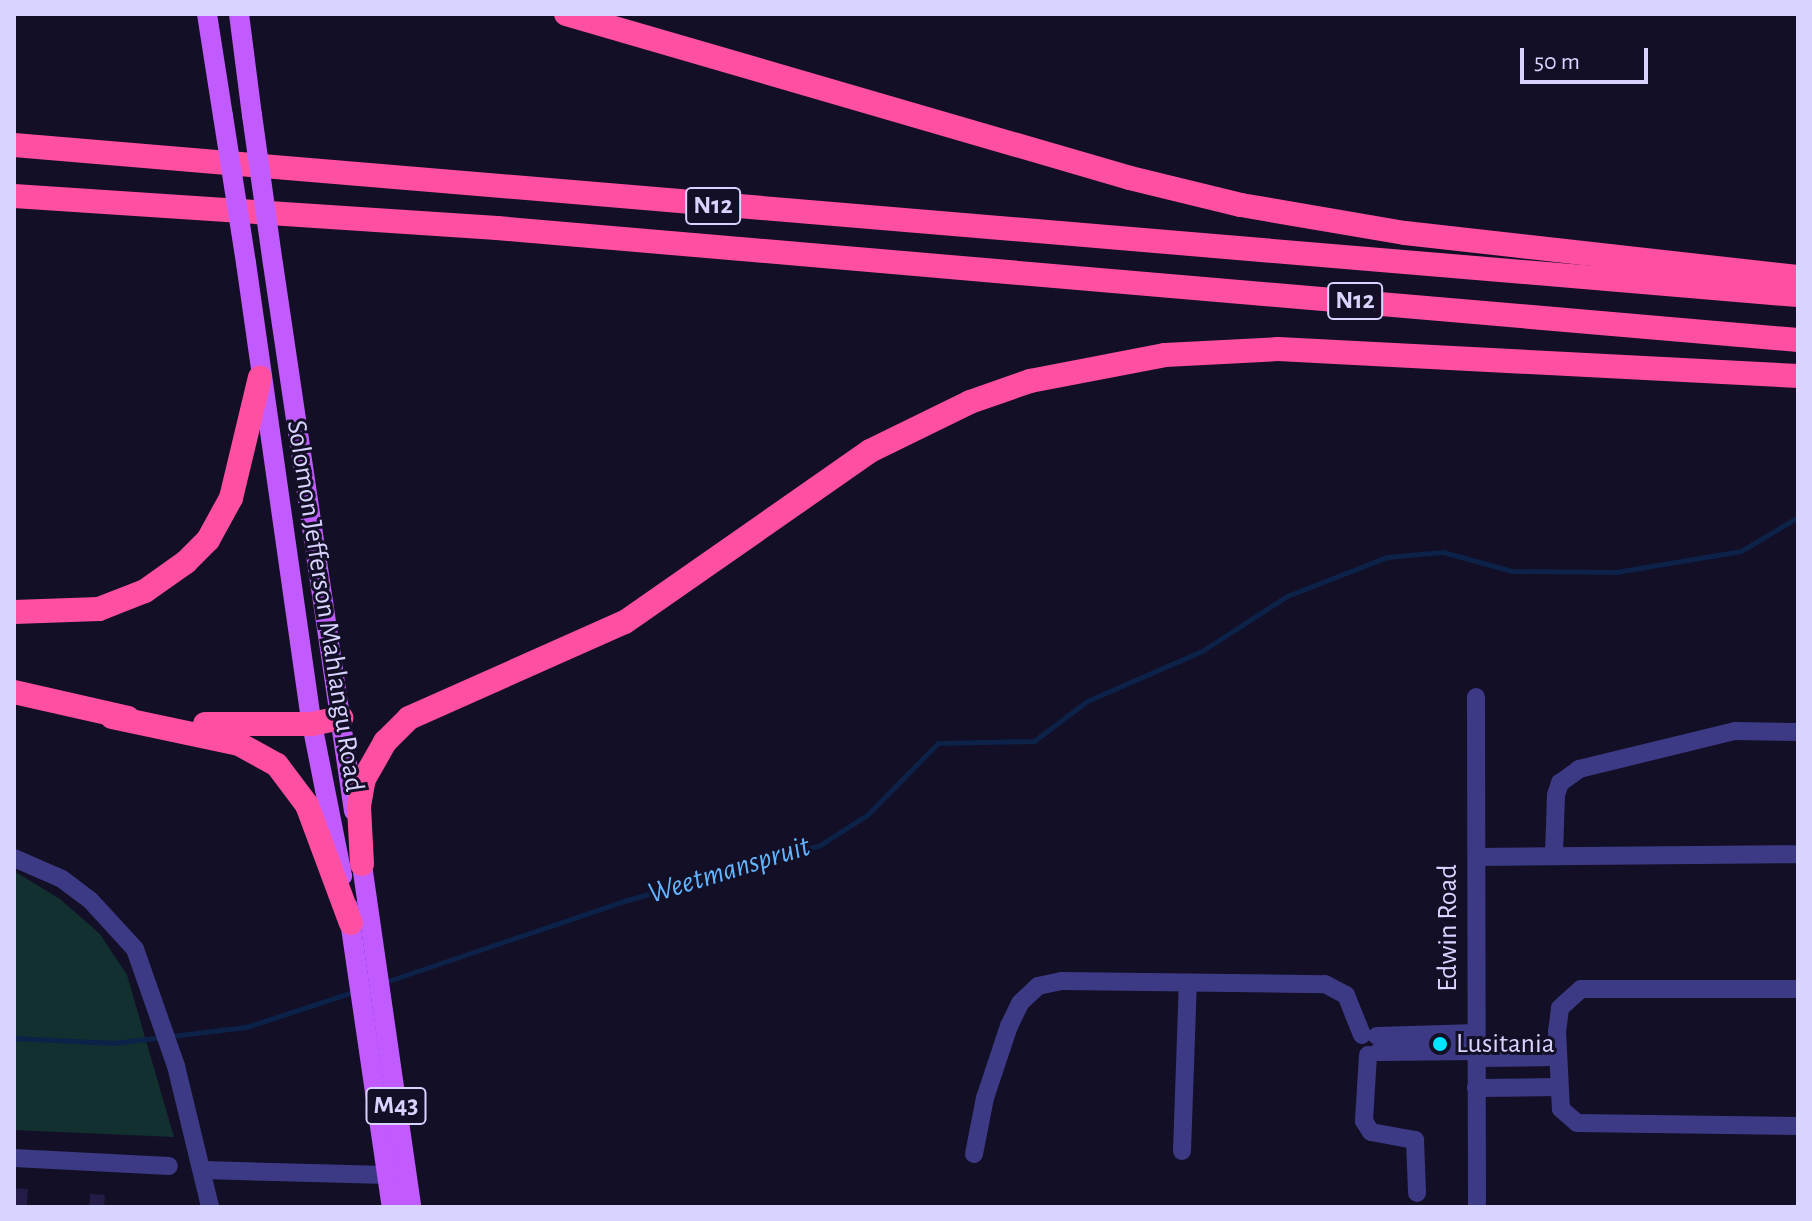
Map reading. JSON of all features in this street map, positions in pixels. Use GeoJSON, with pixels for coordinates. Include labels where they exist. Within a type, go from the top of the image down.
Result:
{"type":"FeatureCollection","features":[{"type":"Feature","properties":{"kind":"highway"},"geometry":{"type":"LineString","coordinates":[[566,14],[1130,178],[1241,205],[1405,233],[1798,277]]}},
{"type":"Feature","properties":{"kind":"highway","name":"N12"},"geometry":{"type":"LineString","coordinates":[[14,145],[1798,295]]}},
{"type":"Feature","properties":{"kind":"highway","name":"N12"},"geometry":{"type":"LineString","coordinates":[[14,196],[497,228],[1798,340]]}},
{"type":"Feature","properties":{"kind":"highway"},"geometry":{"type":"LineString","coordinates":[[14,214],[78,210],[436,234],[497,228]]}},
{"type":"Feature","properties":{"kind":"highway"},"geometry":{"type":"LineString","coordinates":[[362,864],[359,806],[364,779],[385,742],[409,718],[625,622],[870,451],[970,402],[1030,381],[1165,355],[1278,349],[1798,376]]}},
{"type":"Feature","properties":{"kind":"highway"},"geometry":{"type":"LineString","coordinates":[[14,612],[49,615],[99,609],[145,591],[186,562],[208,540],[231,498],[260,377]]}},
{"type":"Feature","properties":{"kind":"highway"},"geometry":{"type":"LineString","coordinates":[[14,692],[239,744],[277,765],[307,805],[359,931]]}},
{"type":"Feature","properties":{"kind":"highway"},"geometry":{"type":"LineString","coordinates":[[112,717],[226,726],[312,724],[341,718]]}},
{"type":"Feature","properties":{"kind":"main road","name":"Solomon Jefferson Mahlangu Road"},"geometry":{"type":"LineString","coordinates":[[207,14],[312,724],[359,931],[411,1207]]}},
{"type":"Feature","properties":{"kind":"main road","name":"Solomon Jefferson Mahlangu Road"},"geometry":{"type":"LineString","coordinates":[[239,14],[362,864],[359,931]]}},
{"type":"Feature","properties":{"kind":"main road","name":"Solomon Jefferson Mahlangu Road"},"geometry":{"type":"LineString","coordinates":[[374,1006],[392,1207]]}},
{"type":"Feature","properties":{"kind":"street","name":"Edwin Road"},"geometry":{"type":"LineString","coordinates":[[1476,697],[1477,1207]]}},
{"type":"Feature","properties":{"kind":"street"},"geometry":{"type":"LineString","coordinates":[[1554,853],[1556,795],[1560,783],[1579,769],[1718,734],[1798,732]]}},
{"type":"Feature","properties":{"kind":"street"},"geometry":{"type":"LineString","coordinates":[[1477,857],[1554,853],[1798,854]]}},
{"type":"Feature","properties":{"kind":"street"},"geometry":{"type":"LineString","coordinates":[[14,858],[62,879],[118,928],[135,949],[176,1066],[204,1170],[210,1207]]}},
{"type":"Feature","properties":{"kind":"street"},"geometry":{"type":"LineString","coordinates":[[974,1154],[985,1098],[1009,1026],[1028,993],[1061,981],[1333,986],[1346,995],[1371,1044],[1364,1121],[1371,1132],[1415,1140],[1417,1193]]}},
{"type":"Feature","properties":{"kind":"street"},"geometry":{"type":"LineString","coordinates":[[1182,1151],[1188,983]]}},
{"type":"Feature","properties":{"kind":"street"},"geometry":{"type":"LineString","coordinates":[[1798,989],[1581,989],[1560,1008],[1557,1057],[1557,1087],[1567,1117],[1588,1126],[1798,1126]]}},
{"type":"Feature","properties":{"kind":"street"},"geometry":{"type":"LineString","coordinates":[[1371,1044],[1476,1048],[1557,1057]]}},
{"type":"Feature","properties":{"kind":"street"},"geometry":{"type":"LineString","coordinates":[[1476,1088],[1557,1087]]}},
{"type":"Feature","properties":{"kind":"street"},"geometry":{"type":"LineString","coordinates":[[14,1158],[169,1166]]}},
{"type":"Feature","properties":{"kind":"street"},"geometry":{"type":"LineString","coordinates":[[204,1170],[387,1175]]}},
{"type":"Feature","properties":{"kind":"green space"},"geometry":{"type":"Polygon","coordinates":[[[14,871],[60,899],[100,934],[127,975],[174,1137],[14,1130],[14,871]]]}},
{"type":"Feature","properties":{"kind":"building"},"geometry":{"type":"Polygon","coordinates":[[[14,1188],[28,1189],[27,1207],[14,1207],[14,1188]]]}},
{"type":"Feature","properties":{"kind":"building"},"geometry":{"type":"Polygon","coordinates":[[[90,1194],[105,1195],[104,1207],[89,1207],[90,1194]]]}},
{"type":"Feature","properties":{"kind":"waterway","name":"Weetmanspruit"},"geometry":{"type":"LineString","coordinates":[[385,982],[624,901],[820,845],[867,815],[938,743],[1034,741],[1087,701],[1202,651],[1287,596],[1387,557],[1443,552],[1512,571],[1616,572],[1741,551],[1798,517]]}},
{"type":"Feature","properties":{"kind":"waterway","name":"Weetmanspruit"},"geometry":{"type":"LineString","coordinates":[[14,1038],[114,1043],[246,1027],[356,991]]}},
{"type":"Feature","properties":{"kind":"place","name":"Lusitania"},"geometry":{"type":"Point","coordinates":[1440,1044]}}]}
